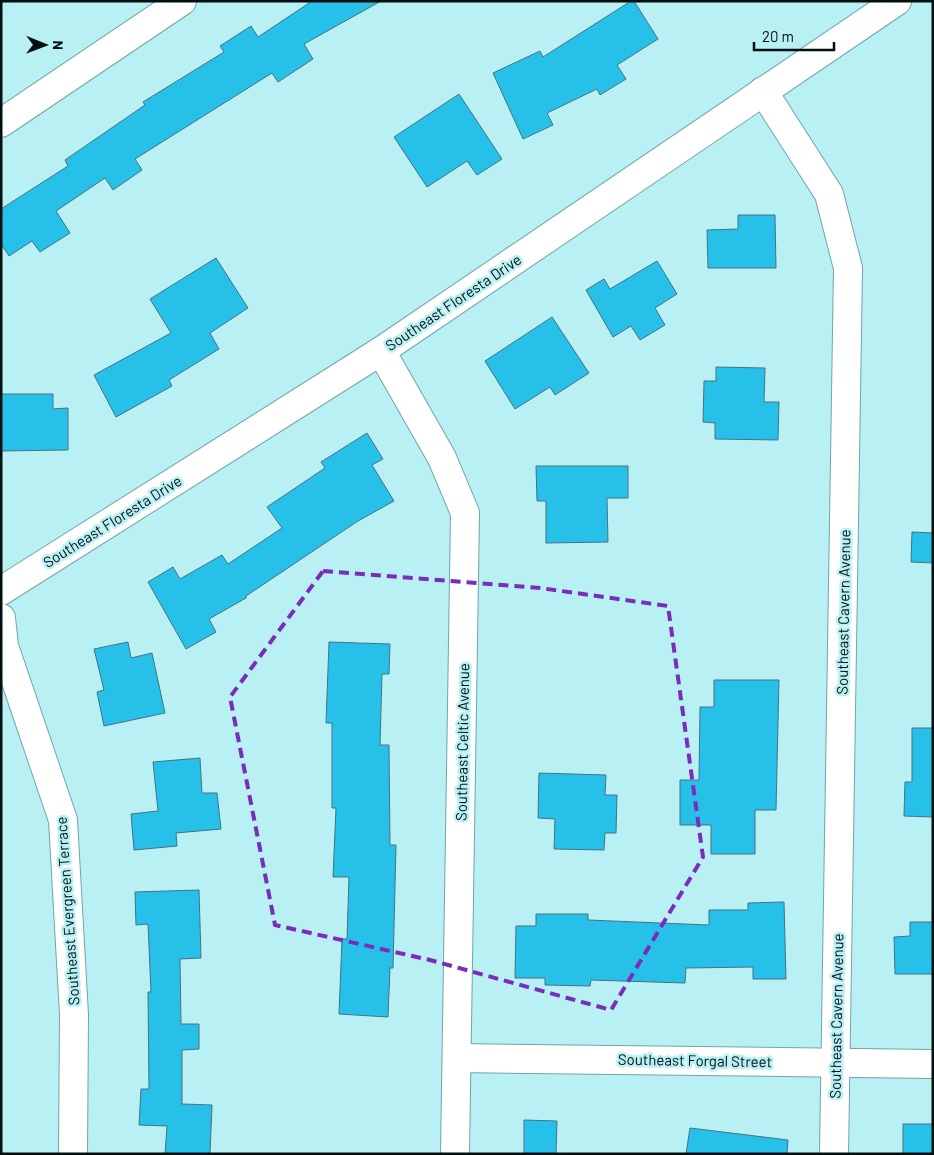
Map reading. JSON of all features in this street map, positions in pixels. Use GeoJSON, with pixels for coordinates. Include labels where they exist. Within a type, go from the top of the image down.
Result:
{"type":"FeatureCollection","features":[{"type":"Feature","properties":{"kind":"street"},"geometry":{"type":"LineString","coordinates":[[1,123],[182,1]]}},
{"type":"Feature","properties":{"kind":"street","name":"Southeast Floresta Drive"},"geometry":{"type":"LineString","coordinates":[[1,590],[381,351],[897,1]]}},
{"type":"Feature","properties":{"kind":"street","name":"Southeast Cavern Avenue"},"geometry":{"type":"LineString","coordinates":[[763,91],[829,194],[848,268],[834,1154]]}},
{"type":"Feature","properties":{"kind":"street","name":"Southeast Celtic Avenue"},"geometry":{"type":"LineString","coordinates":[[381,351],[442,458],[466,513],[455,1154]]}},
{"type":"Feature","properties":{"kind":"street","name":"Southeast Evergreen Terrace"},"geometry":{"type":"LineString","coordinates":[[1,618],[4,646],[63,820],[74,1015],[73,1154]]}},
{"type":"Feature","properties":{"kind":"street","name":"Southeast Forgal Street"},"geometry":{"type":"LineString","coordinates":[[457,1058],[933,1064]]}},
{"type":"Feature","properties":{"kind":"highlighted area"},"geometry":{"type":"Polygon","coordinates":[[[323,571],[540,588],[668,606],[703,857],[611,1010],[430,960],[275,925],[230,697],[323,571]]]}},
{"type":"Feature","properties":{"kind":"building"},"geometry":{"type":"Polygon","coordinates":[[[312,1],[381,1],[304,44],[313,59],[278,82],[272,73],[135,159],[142,170],[113,190],[105,178],[56,211],[70,233],[40,252],[32,241],[9,256],[1,244],[1,209],[68,166],[65,160],[145,105],[143,102],[224,52],[220,46],[251,26],[258,37],[312,1]]]}},
{"type":"Feature","properties":{"kind":"building"},"geometry":{"type":"Polygon","coordinates":[[[631,1],[634,1],[658,39],[617,65],[626,79],[600,95],[597,89],[547,113],[553,125],[523,139],[493,73],[540,51],[543,57],[631,1]]]}},
{"type":"Feature","properties":{"kind":"building"},"geometry":{"type":"Polygon","coordinates":[[[459,94],[502,159],[477,175],[467,161],[427,187],[394,137],[459,94]]]}},
{"type":"Feature","properties":{"kind":"building"},"geometry":{"type":"Polygon","coordinates":[[[738,215],[775,215],[776,268],[708,268],[707,230],[738,229],[738,215]]]}},
{"type":"Feature","properties":{"kind":"building"},"geometry":{"type":"Polygon","coordinates":[[[216,258],[248,308],[210,333],[219,349],[169,380],[172,386],[116,417],[94,375],[171,333],[150,299],[216,258]]]}},
{"type":"Feature","properties":{"kind":"building"},"geometry":{"type":"Polygon","coordinates":[[[657,261],[677,294],[655,308],[665,325],[640,340],[631,326],[613,337],[586,290],[604,279],[610,289],[657,261]]]}},
{"type":"Feature","properties":{"kind":"building"},"geometry":{"type":"Polygon","coordinates":[[[552,317],[589,373],[555,395],[550,387],[515,409],[485,361],[552,317]]]}},
{"type":"Feature","properties":{"kind":"building"},"geometry":{"type":"Polygon","coordinates":[[[716,367],[765,368],[764,402],[779,402],[778,440],[715,439],[715,423],[703,422],[704,381],[716,381],[716,367]]]}},
{"type":"Feature","properties":{"kind":"building"},"geometry":{"type":"Polygon","coordinates":[[[1,394],[53,394],[53,409],[68,408],[68,450],[1,451],[1,394]]]}},
{"type":"Feature","properties":{"kind":"building"},"geometry":{"type":"Polygon","coordinates":[[[367,433],[383,459],[372,465],[394,501],[358,521],[246,596],[246,598],[209,619],[216,632],[186,649],[148,582],[173,567],[180,579],[222,555],[228,564],[282,528],[267,507],[325,468],[321,462],[367,433]]]}},
{"type":"Feature","properties":{"kind":"building"},"geometry":{"type":"Polygon","coordinates":[[[536,466],[628,466],[628,498],[607,498],[608,542],[546,543],[546,501],[537,501],[536,466]]]}},
{"type":"Feature","properties":{"kind":"building"},"geometry":{"type":"Polygon","coordinates":[[[912,532],[933,533],[933,563],[911,562],[912,532]]]}},
{"type":"Feature","properties":{"kind":"building"},"geometry":{"type":"Polygon","coordinates":[[[128,642],[131,658],[152,653],[165,713],[104,726],[97,692],[104,690],[94,649],[128,642]]]}},
{"type":"Feature","properties":{"kind":"building"},"geometry":{"type":"Polygon","coordinates":[[[329,642],[390,644],[389,674],[382,674],[380,745],[389,745],[390,845],[396,845],[393,968],[390,968],[388,1017],[339,1014],[342,939],[347,939],[349,877],[333,877],[336,808],[332,808],[332,723],[326,723],[329,642]]]}},
{"type":"Feature","properties":{"kind":"building"},"geometry":{"type":"Polygon","coordinates":[[[714,680],[779,680],[776,810],[755,810],[755,854],[711,854],[711,825],[680,825],[680,780],[699,780],[700,707],[714,707],[714,680]]]}},
{"type":"Feature","properties":{"kind":"building"},"geometry":{"type":"Polygon","coordinates":[[[912,728],[933,728],[933,817],[904,816],[905,782],[912,782],[912,728]]]}},
{"type":"Feature","properties":{"kind":"building"},"geometry":{"type":"Polygon","coordinates":[[[200,758],[202,793],[217,793],[221,829],[176,833],[177,846],[134,850],[131,814],[158,811],[153,762],[200,758]]]}},
{"type":"Feature","properties":{"kind":"building"},"geometry":{"type":"Polygon","coordinates":[[[539,773],[606,775],[605,795],[617,795],[616,833],[605,833],[604,850],[554,849],[555,819],[538,818],[539,773]]]}},
{"type":"Feature","properties":{"kind":"building"},"geometry":{"type":"Polygon","coordinates":[[[199,890],[201,958],[180,959],[181,1024],[199,1024],[199,1049],[182,1050],[182,1104],[212,1105],[210,1154],[165,1154],[167,1126],[139,1125],[141,1089],[149,1089],[148,992],[151,992],[148,924],[136,925],[135,892],[199,890]]]}},
{"type":"Feature","properties":{"kind":"building"},"geometry":{"type":"Polygon","coordinates":[[[784,902],[786,979],[753,979],[753,967],[686,968],[685,983],[591,980],[590,986],[545,985],[545,978],[515,978],[516,926],[536,926],[536,914],[588,914],[588,920],[709,925],[709,910],[748,910],[748,903],[784,902]]]}},
{"type":"Feature","properties":{"kind":"building"},"geometry":{"type":"Polygon","coordinates":[[[910,922],[933,922],[933,974],[895,974],[894,937],[910,936],[910,922]]]}},
{"type":"Feature","properties":{"kind":"building"},"geometry":{"type":"Polygon","coordinates":[[[524,1120],[557,1121],[556,1154],[524,1154],[524,1120]]]}},
{"type":"Feature","properties":{"kind":"building"},"geometry":{"type":"Polygon","coordinates":[[[903,1124],[933,1124],[933,1154],[903,1154],[903,1124]]]}},
{"type":"Feature","properties":{"kind":"building"},"geometry":{"type":"Polygon","coordinates":[[[690,1128],[788,1140],[787,1154],[686,1154],[690,1128]]]}}]}
